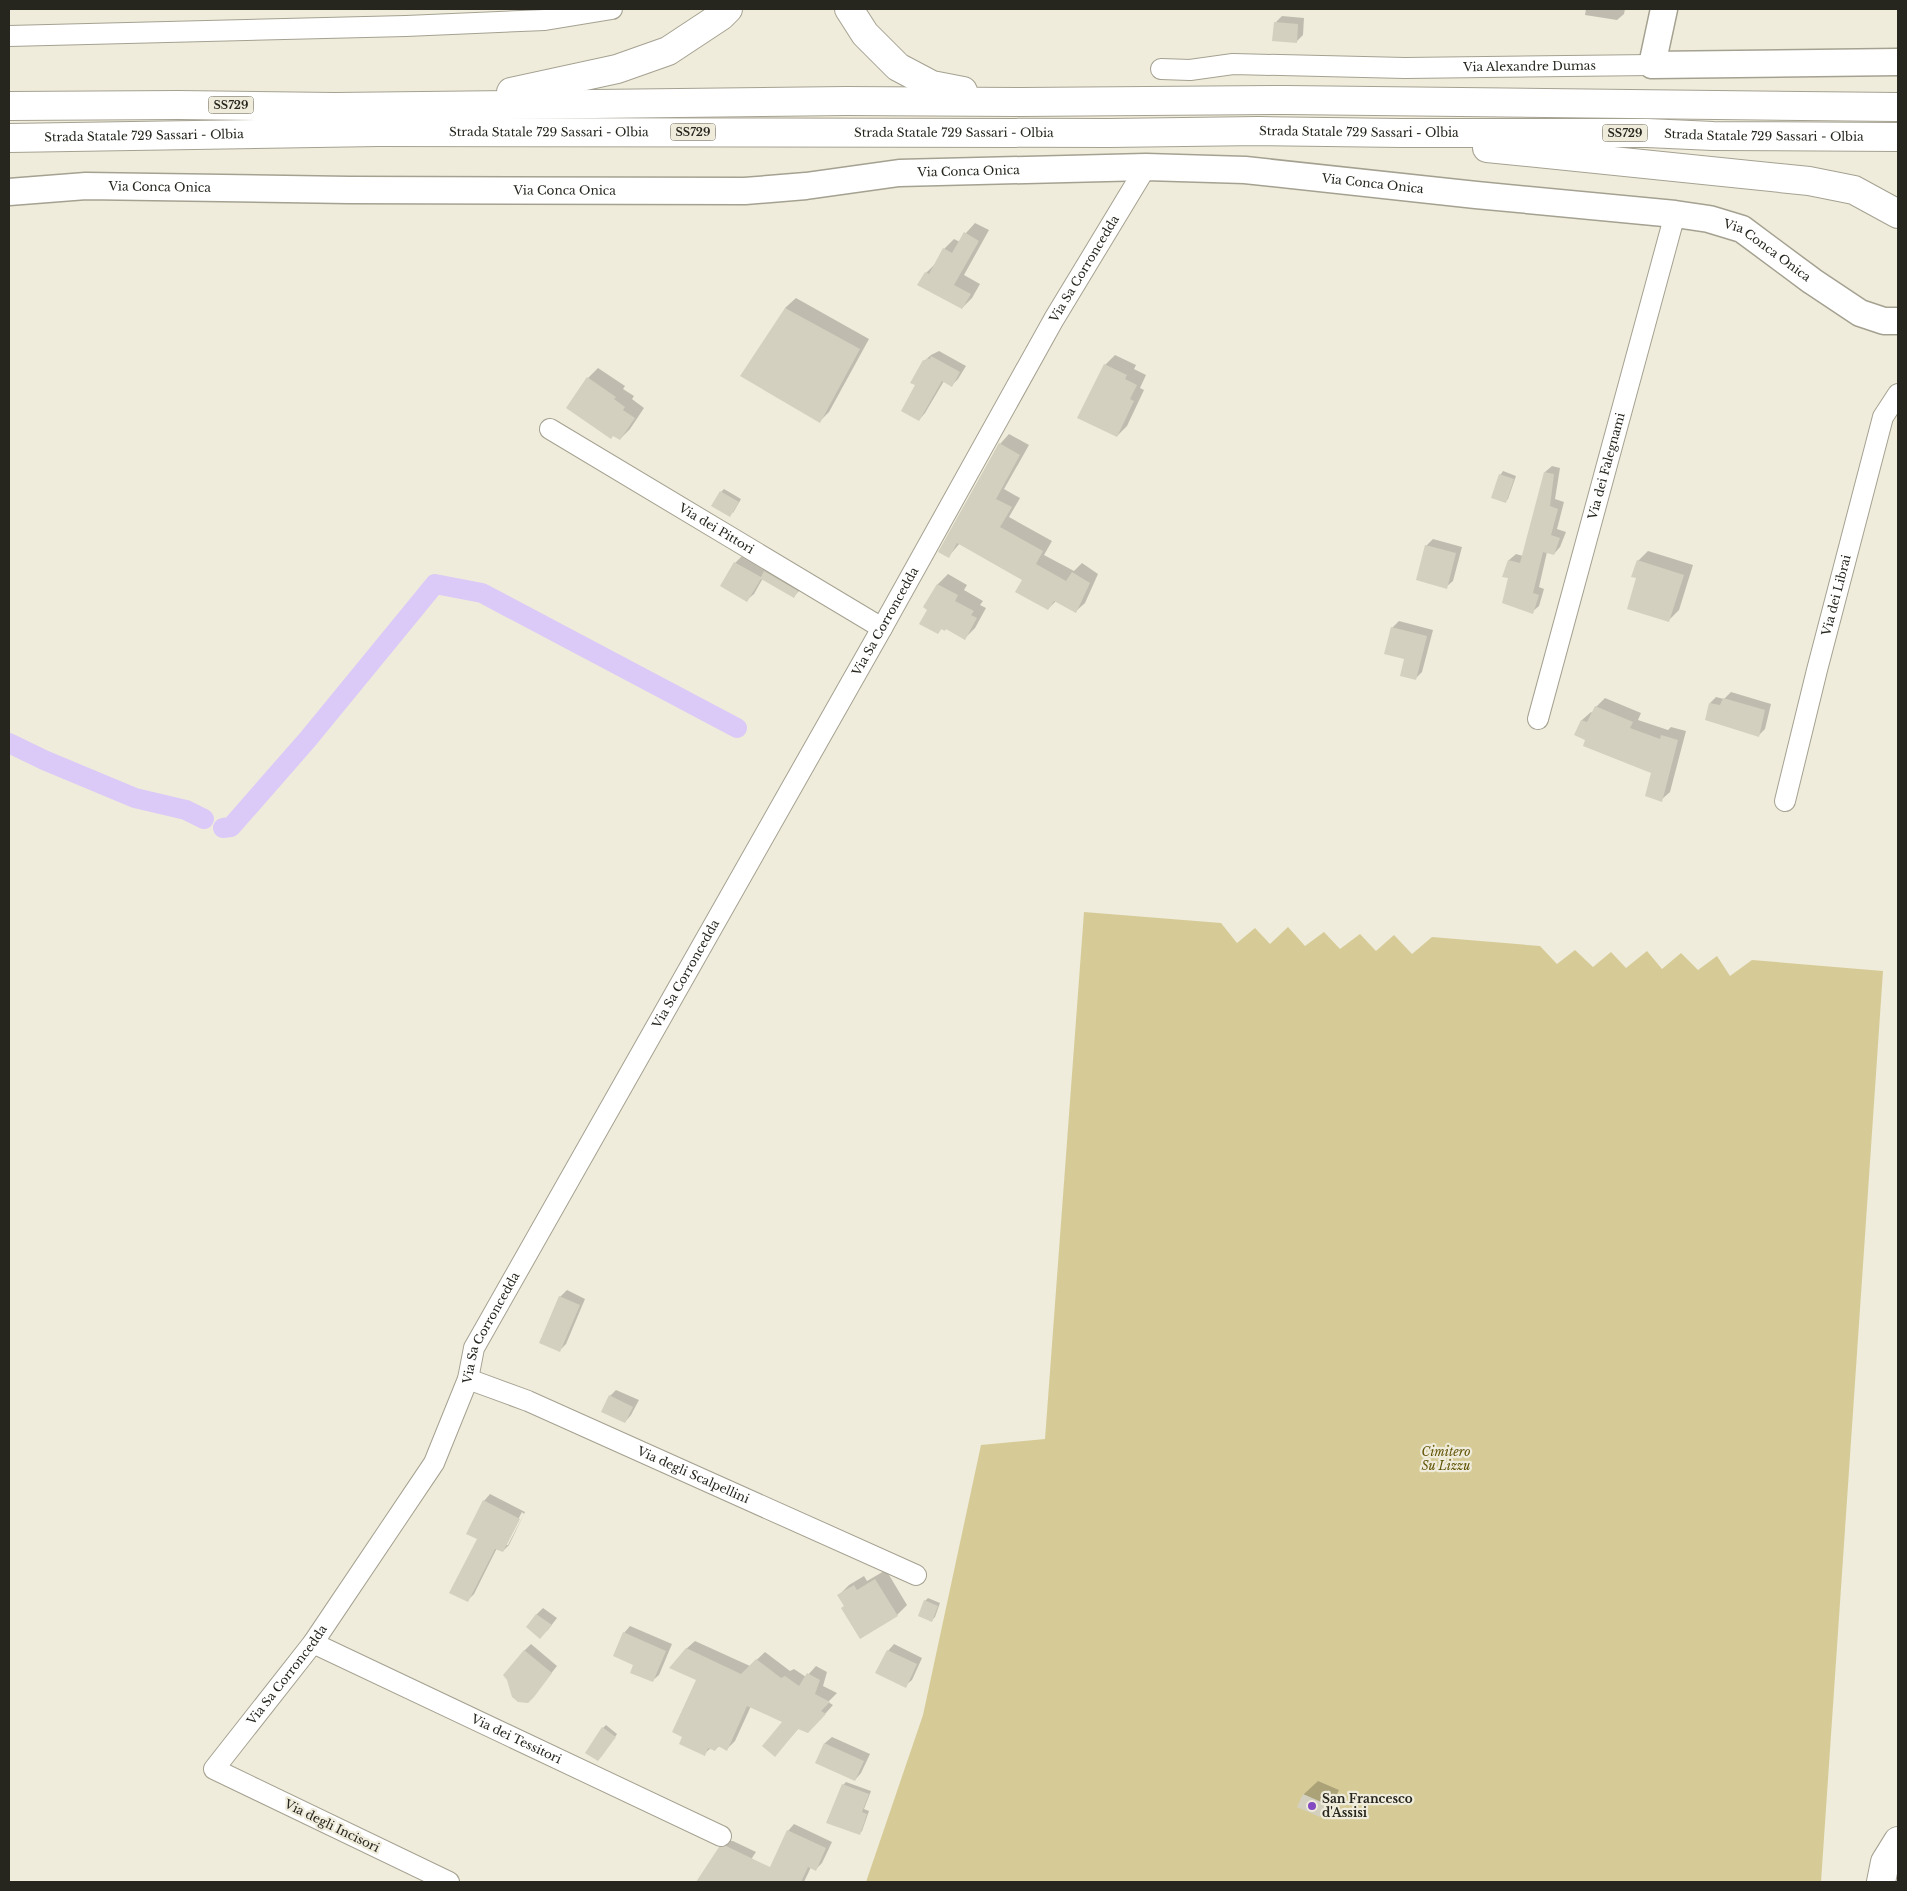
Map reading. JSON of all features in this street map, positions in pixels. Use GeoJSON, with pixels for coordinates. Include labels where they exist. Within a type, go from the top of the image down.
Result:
{"type":"FeatureCollection","features":[{"type":"Feature","properties":{"kind":"main road"},"geometry":{"type":"LineString","coordinates":[[453,105],[617,69],[668,51],[721,16],[728,9]]}},
{"type":"Feature","properties":{"kind":"main road"},"geometry":{"type":"LineString","coordinates":[[849,9],[865,34],[898,66],[932,85],[1021,102]]}},
{"type":"Feature","properties":{"kind":"main road","name":"SS729"},"geometry":{"type":"LineString","coordinates":[[9,106],[179,105],[335,107],[846,101],[1286,100],[1898,107]]}},
{"type":"Feature","properties":{"kind":"main road","name":"Strada Statale 729 Sassari - Olbia"},"geometry":{"type":"LineString","coordinates":[[18,139],[368,132],[1109,133],[1259,131],[1647,133],[1713,136],[1898,137]]}},
{"type":"Feature","properties":{"kind":"main road"},"geometry":{"type":"LineString","coordinates":[[1352,132],[1550,155],[1809,181],[1854,190],[1898,214]]}},
{"type":"Feature","properties":{"kind":"main road"},"geometry":{"type":"LineString","coordinates":[[1881,1882],[1884,1862],[1898,1841]]}},
{"type":"Feature","properties":{"kind":"street"},"geometry":{"type":"LineString","coordinates":[[9,36],[535,21],[612,9]]}},
{"type":"Feature","properties":{"kind":"street"},"geometry":{"type":"LineString","coordinates":[[1652,65],[1664,9]]}},
{"type":"Feature","properties":{"kind":"street","name":"Via Alexandre Dumas"},"geometry":{"type":"LineString","coordinates":[[1161,69],[1190,70],[1233,64],[1414,68],[1898,62]]}},
{"type":"Feature","properties":{"kind":"street","name":"Via Conca Onica"},"geometry":{"type":"LineString","coordinates":[[9,192],[86,186],[360,190],[745,191],[806,186],[899,173],[1146,167],[1245,170],[1709,219],[1742,229],[1812,281],[1860,313],[1884,321],[1898,321]]}},
{"type":"Feature","properties":{"kind":"street","name":"Via Sa Corroncedda"},"geometry":{"type":"LineString","coordinates":[[214,1769],[313,1643],[434,1464],[468,1379],[474,1348],[882,628],[1054,319],[1146,167]]}},
{"type":"Feature","properties":{"kind":"street","name":"Via dei Falegnami"},"geometry":{"type":"LineString","coordinates":[[1538,719],[1675,214]]}},
{"type":"Feature","properties":{"kind":"street","name":"Via dei Librai"},"geometry":{"type":"LineString","coordinates":[[1785,801],[1883,417],[1898,394]]}},
{"type":"Feature","properties":{"kind":"street","name":"Via dei Pittori"},"geometry":{"type":"LineString","coordinates":[[550,429],[882,628]]}},
{"type":"Feature","properties":{"kind":"street","name":"Via degli Scalpellini"},"geometry":{"type":"LineString","coordinates":[[468,1379],[528,1401],[916,1575]]}},
{"type":"Feature","properties":{"kind":"street","name":"Via dei Tessitori"},"geometry":{"type":"LineString","coordinates":[[313,1643],[721,1836]]}},
{"type":"Feature","properties":{"kind":"street","name":"Via degli Incisori"},"geometry":{"type":"LineString","coordinates":[[214,1769],[450,1882]]}},
{"type":"Feature","properties":{"kind":"green space","name":"Cimitero Su Lizzu"},"geometry":{"type":"Polygon","coordinates":[[[1084,912],[1221,923],[1237,943],[1255,928],[1270,944],[1288,927],[1305,946],[1324,932],[1340,949],[1360,934],[1376,951],[1394,935],[1412,954],[1432,937],[1540,946],[1557,964],[1575,950],[1593,967],[1611,952],[1626,968],[1647,951],[1662,969],[1681,953],[1698,970],[1717,956],[1730,976],[1752,960],[1883,971],[1821,1882],[866,1882],[923,1715],[981,1445],[1045,1439],[1084,912]]]}},
{"type":"Feature","properties":{"kind":"building"},"geometry":{"type":"Polygon","coordinates":[[[1274,22],[1298,24],[1297,43],[1272,41],[1274,22]]]}},
{"type":"Feature","properties":{"kind":"building"},"geometry":{"type":"Polygon","coordinates":[[[964,232],[979,241],[954,285],[971,294],[962,309],[917,285],[925,272],[929,274],[943,248],[952,253],[964,232]]]}},
{"type":"Feature","properties":{"kind":"building"},"geometry":{"type":"Polygon","coordinates":[[[785,308],[860,349],[820,423],[740,376],[785,308]]]}},
{"type":"Feature","properties":{"kind":"building"},"geometry":{"type":"Polygon","coordinates":[[[931,356],[960,372],[952,387],[942,381],[919,421],[901,411],[915,385],[910,383],[923,360],[930,359],[931,356]]]}},
{"type":"Feature","properties":{"kind":"building"},"geometry":{"type":"Polygon","coordinates":[[[1104,364],[1127,375],[1125,379],[1137,385],[1130,399],[1134,401],[1117,437],[1077,418],[1104,364]]]}},
{"type":"Feature","properties":{"kind":"building"},"geometry":{"type":"Polygon","coordinates":[[[587,377],[616,397],[614,399],[625,407],[623,410],[635,418],[620,440],[613,436],[611,439],[566,408],[587,377]]]}},
{"type":"Feature","properties":{"kind":"building"},"geometry":{"type":"Polygon","coordinates":[[[999,443],[1020,455],[996,499],[1012,507],[1000,527],[1043,551],[1036,564],[1066,581],[1072,572],[1090,583],[1076,613],[1054,601],[1048,610],[1015,592],[1022,580],[957,543],[949,558],[938,552],[999,443]]]}},
{"type":"Feature","properties":{"kind":"building"},"geometry":{"type":"Polygon","coordinates":[[[1544,472],[1554,474],[1550,506],[1558,509],[1551,535],[1560,538],[1554,555],[1543,552],[1533,593],[1539,595],[1533,614],[1502,603],[1508,578],[1502,577],[1508,560],[1520,563],[1544,472]]]}},
{"type":"Feature","properties":{"kind":"building"},"geometry":{"type":"Polygon","coordinates":[[[1499,474],[1514,479],[1506,503],[1491,498],[1499,474]]]}},
{"type":"Feature","properties":{"kind":"building"},"geometry":{"type":"Polygon","coordinates":[[[720,491],[739,502],[730,517],[711,506],[720,491]]]}},
{"type":"Feature","properties":{"kind":"building"},"geometry":{"type":"Polygon","coordinates":[[[1425,545],[1456,553],[1447,589],[1416,580],[1425,545]]]}},
{"type":"Feature","properties":{"kind":"building"},"geometry":{"type":"Polygon","coordinates":[[[1637,560],[1684,575],[1669,622],[1627,609],[1636,578],[1631,577],[1637,560]]]}},
{"type":"Feature","properties":{"kind":"building"},"geometry":{"type":"Polygon","coordinates":[[[734,562],[761,577],[764,571],[798,591],[794,598],[761,579],[747,602],[720,586],[734,562]]]}},
{"type":"Feature","properties":{"kind":"building"},"geometry":{"type":"Polygon","coordinates":[[[937,584],[958,595],[955,601],[974,611],[971,615],[977,618],[965,640],[946,629],[945,631],[941,629],[938,634],[919,624],[927,610],[923,607],[937,584]]]}},
{"type":"Feature","properties":{"kind":"building"},"geometry":{"type":"Polygon","coordinates":[[[1391,627],[1427,636],[1416,680],[1400,676],[1404,659],[1384,654],[1391,627]]]}},
{"type":"Feature","properties":{"kind":"building"},"geometry":{"type":"Polygon","coordinates":[[[1723,698],[1765,710],[1759,737],[1705,720],[1709,703],[1720,705],[1723,698]]]}},
{"type":"Feature","properties":{"kind":"building"},"geometry":{"type":"Polygon","coordinates":[[[1595,706],[1633,722],[1630,728],[1660,739],[1661,735],[1678,740],[1662,802],[1645,796],[1651,773],[1583,746],[1585,740],[1574,735],[1581,720],[1587,722],[1595,706]]]}},
{"type":"Feature","properties":{"kind":"building"},"geometry":{"type":"Polygon","coordinates":[[[559,1296],[580,1305],[560,1352],[539,1343],[559,1296]]]}},
{"type":"Feature","properties":{"kind":"building"},"geometry":{"type":"Polygon","coordinates":[[[609,1395],[633,1407],[625,1423],[601,1412],[609,1395]]]}},
{"type":"Feature","properties":{"kind":"building"},"geometry":{"type":"Polygon","coordinates":[[[483,1500],[520,1519],[503,1552],[495,1549],[468,1602],[449,1593],[477,1539],[466,1534],[483,1500]]]}},
{"type":"Feature","properties":{"kind":"building"},"geometry":{"type":"Polygon","coordinates":[[[875,1579],[898,1616],[860,1639],[841,1608],[844,1606],[837,1595],[854,1585],[857,1590],[875,1579]]]}},
{"type":"Feature","properties":{"kind":"building"},"geometry":{"type":"Polygon","coordinates":[[[924,1600],[938,1606],[932,1622],[918,1616],[924,1600]]]}},
{"type":"Feature","properties":{"kind":"building"},"geometry":{"type":"Polygon","coordinates":[[[536,1614],[552,1625],[540,1639],[526,1627],[536,1614]]]}},
{"type":"Feature","properties":{"kind":"building"},"geometry":{"type":"Polygon","coordinates":[[[623,1632],[666,1651],[653,1682],[630,1673],[633,1665],[613,1656],[623,1632]]]}},
{"type":"Feature","properties":{"kind":"building"},"geometry":{"type":"Polygon","coordinates":[[[686,1648],[741,1674],[756,1659],[781,1678],[785,1676],[799,1686],[807,1673],[820,1680],[815,1694],[830,1702],[821,1711],[826,1714],[808,1733],[798,1729],[775,1757],[762,1746],[782,1722],[747,1706],[727,1751],[718,1746],[715,1751],[708,1748],[705,1756],[679,1744],[682,1737],[672,1732],[696,1680],[669,1668],[686,1648]]]}},
{"type":"Feature","properties":{"kind":"building"},"geometry":{"type":"Polygon","coordinates":[[[524,1650],[552,1673],[528,1703],[518,1702],[512,1697],[507,1680],[503,1675],[524,1650]]]}},
{"type":"Feature","properties":{"kind":"building"},"geometry":{"type":"Polygon","coordinates":[[[887,1650],[917,1664],[906,1688],[875,1673],[887,1650]]]}},
{"type":"Feature","properties":{"kind":"building"},"geometry":{"type":"Polygon","coordinates":[[[602,1727],[616,1737],[598,1761],[585,1753],[602,1727]]]}},
{"type":"Feature","properties":{"kind":"building"},"geometry":{"type":"Polygon","coordinates":[[[824,1743],[864,1761],[855,1781],[815,1763],[824,1743]]]}},
{"type":"Feature","properties":{"kind":"building"},"geometry":{"type":"Polygon","coordinates":[[[842,1784],[869,1794],[862,1812],[867,1814],[860,1835],[826,1823],[842,1784]]]}},
{"type":"Feature","properties":{"kind":"building","name":"San Francesco d'Assisi"},"geometry":{"type":"Polygon","coordinates":[[[1303,1794],[1326,1804],[1320,1817],[1297,1807],[1303,1794]]]}},
{"type":"Feature","properties":{"kind":"building"},"geometry":{"type":"Polygon","coordinates":[[[787,1830],[826,1848],[816,1871],[808,1867],[801,1882],[696,1882],[719,1847],[726,1846],[770,1867],[787,1830]]]}},
{"type":"Feature","properties":{"kind":"waterway"},"geometry":{"type":"LineString","coordinates":[[223,828],[231,827],[308,739],[435,584],[482,593],[737,728]]}},
{"type":"Feature","properties":{"kind":"waterway"},"geometry":{"type":"LineString","coordinates":[[9,743],[44,760],[135,798],[186,810],[204,819]]}},
{"type":"Feature","properties":{"kind":"place","name":"San Francesco d'Assisi"},"geometry":{"type":"Point","coordinates":[1312,1806]}}]}
